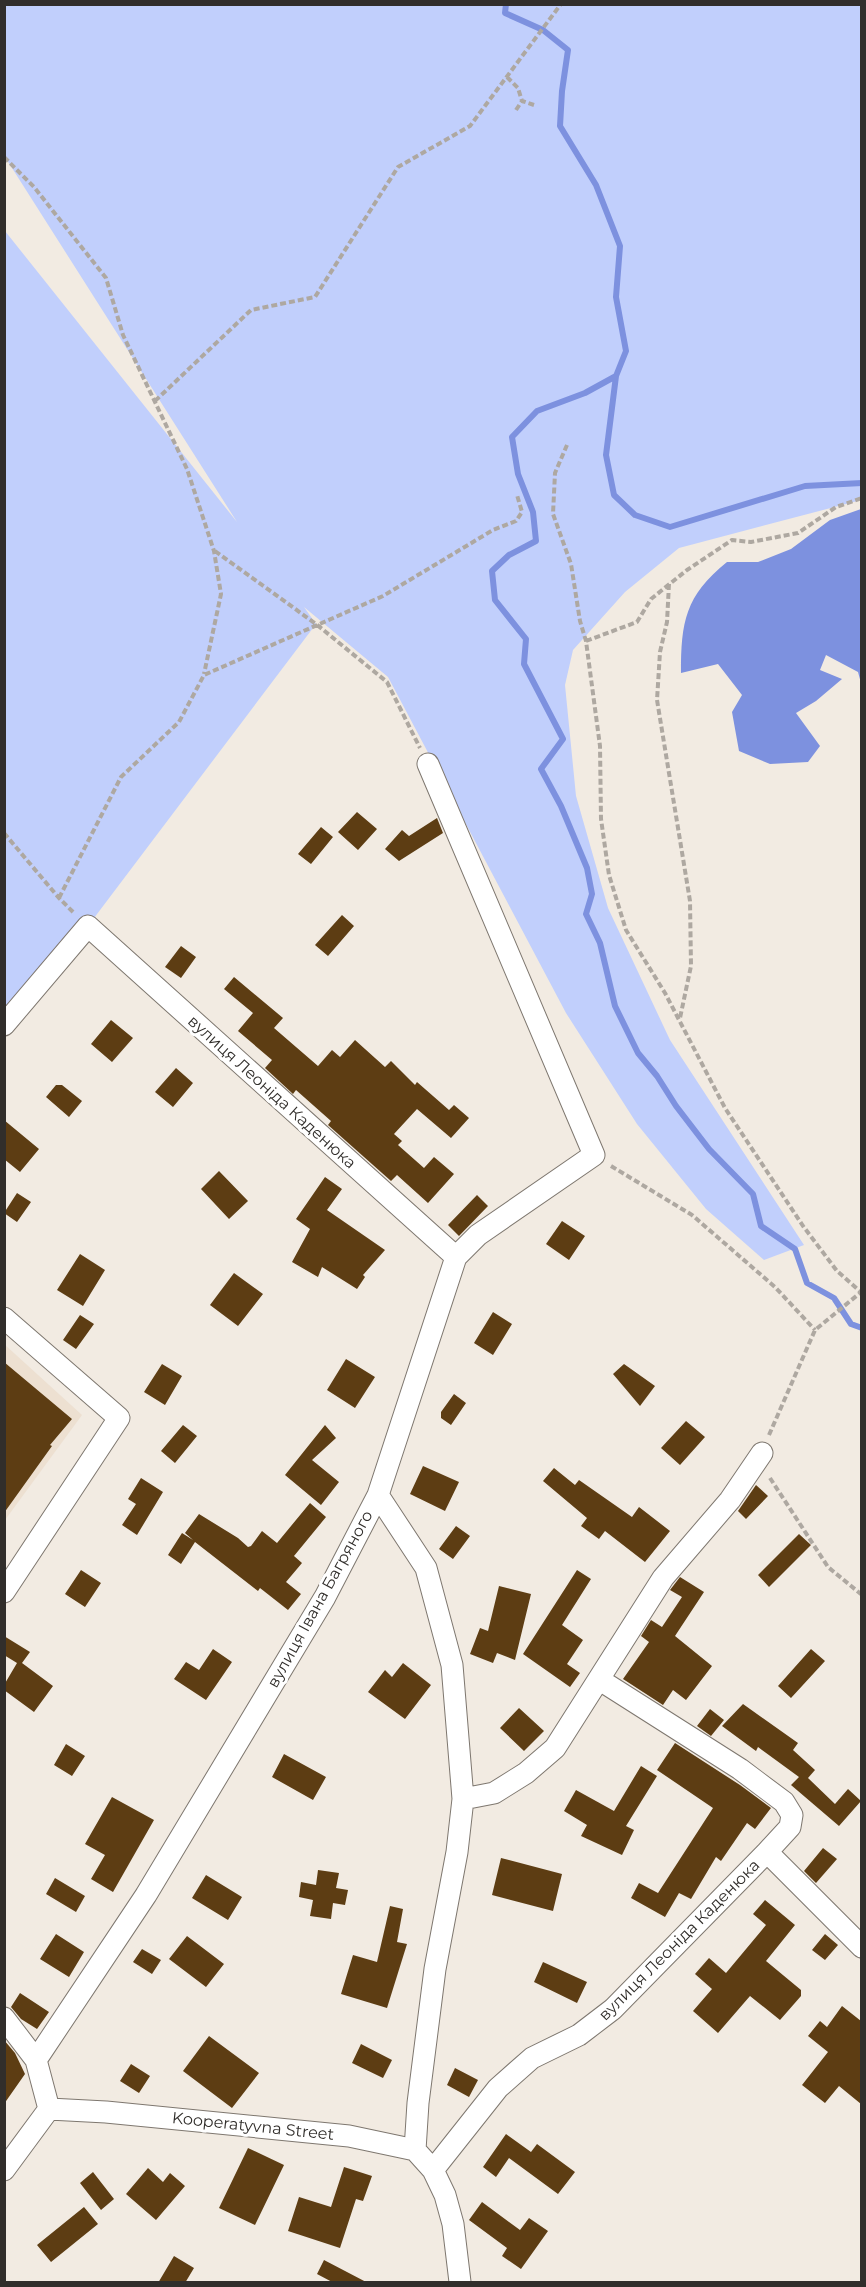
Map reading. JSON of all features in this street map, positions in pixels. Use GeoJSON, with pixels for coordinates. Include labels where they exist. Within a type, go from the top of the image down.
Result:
{"type":"FeatureCollection","features":[{"type":"Feature","properties":{"kind":"street"},"geometry":{"type":"LineString","coordinates":[[428,764],[594,1155]]}},
{"type":"Feature","properties":{"kind":"street"},"geometry":{"type":"LineString","coordinates":[[4,1025],[88,927]]}},
{"type":"Feature","properties":{"kind":"street","name":"вулиця Леоніда Каденюка"},"geometry":{"type":"LineString","coordinates":[[88,927],[456,1257]]}},
{"type":"Feature","properties":{"kind":"street","name":"вулиця Івана Багряного"},"geometry":{"type":"LineString","coordinates":[[36,2060],[146,1895],[325,1597],[378,1495],[456,1257],[478,1234],[594,1155]]}},
{"type":"Feature","properties":{"kind":"street"},"geometry":{"type":"LineString","coordinates":[[4,1318],[119,1418],[4,1592]]}},
{"type":"Feature","properties":{"kind":"street"},"geometry":{"type":"LineString","coordinates":[[463,1799],[494,1793],[526,1773],[555,1748],[663,1578],[730,1500],[762,1453]]}},
{"type":"Feature","properties":{"kind":"street"},"geometry":{"type":"LineString","coordinates":[[378,1495],[426,1568],[452,1665],[463,1799],[457,1852],[435,1969],[418,2103],[415,2150],[433,2170],[445,2195],[453,2224],[460,2283]]}},
{"type":"Feature","properties":{"kind":"street","name":"вулиця Леоніда Каденюка"},"geometry":{"type":"LineString","coordinates":[[433,2170],[498,2088],[532,2058],[579,2035],[613,2009],[790,1827],[792,1815],[784,1803],[740,1769],[600,1680]]}},
{"type":"Feature","properties":{"kind":"street","name":"вулиця Леоніда Каденюка"},"geometry":{"type":"LineString","coordinates":[[767,1852],[861,1947]]}},
{"type":"Feature","properties":{"kind":"street"},"geometry":{"type":"LineString","coordinates":[[4,2018],[36,2060],[49,2109],[4,2170]]}},
{"type":"Feature","properties":{"kind":"street","name":"Kooperatyvna Street"},"geometry":{"type":"LineString","coordinates":[[49,2109],[106,2112],[349,2136],[415,2150]]}},
{"type":"Feature","properties":{"kind":"path"},"geometry":{"type":"LineString","coordinates":[[155,401],[251,310],[315,297],[398,167],[470,126],[561,4]]}},
{"type":"Feature","properties":{"kind":"path"},"geometry":{"type":"LineString","coordinates":[[507,77],[518,88],[522,101]]}},
{"type":"Feature","properties":{"kind":"path"},"geometry":{"type":"LineString","coordinates":[[522,101],[534,105]]}},
{"type":"Feature","properties":{"kind":"path"},"geometry":{"type":"LineString","coordinates":[[516,110],[522,101]]}},
{"type":"Feature","properties":{"kind":"path"},"geometry":{"type":"LineString","coordinates":[[4,158],[34,187],[106,278],[123,335],[187,469],[214,551],[221,594],[204,675],[179,722],[121,777],[59,898]]}},
{"type":"Feature","properties":{"kind":"path"},"geometry":{"type":"LineString","coordinates":[[567,444],[555,473],[553,514],[571,564],[580,621],[586,641],[600,746],[601,819],[609,875],[627,930],[680,1019],[725,1108],[802,1226],[837,1271],[861,1293],[815,1330],[762,1453],[763,1468],[828,1567],[861,1595]]}},
{"type":"Feature","properties":{"kind":"path"},"geometry":{"type":"LineString","coordinates":[[204,675],[383,596],[493,530],[516,521],[522,512],[517,495]]}},
{"type":"Feature","properties":{"kind":"path"},"geometry":{"type":"LineString","coordinates":[[586,641],[637,622],[651,599],[687,570],[732,540],[751,542],[798,533],[836,507],[861,498]]}},
{"type":"Feature","properties":{"kind":"path"},"geometry":{"type":"LineString","coordinates":[[214,551],[316,624],[387,682],[428,764]]}},
{"type":"Feature","properties":{"kind":"path"},"geometry":{"type":"LineString","coordinates":[[669,585],[666,621],[660,652],[657,700],[690,901],[691,966],[680,1019]]}},
{"type":"Feature","properties":{"kind":"path"},"geometry":{"type":"LineString","coordinates":[[4,833],[59,898],[88,927]]}},
{"type":"Feature","properties":{"kind":"path"},"geometry":{"type":"LineString","coordinates":[[594,1155],[692,1215],[775,1287],[815,1330]]}},
{"type":"Feature","properties":{"kind":"shaded area"},"geometry":{"type":"Polygon","coordinates":[[[5,5],[861,5],[861,500],[679,548],[625,592],[573,650],[565,685],[576,796],[608,908],[670,1040],[804,1245],[764,1260],[706,1209],[637,1124],[566,1013],[388,677],[304,607],[316,624],[88,926],[5,1025],[5,231],[237,522],[5,157],[5,5]]]}},
{"type":"Feature","properties":{"kind":"shaded area"},"geometry":{"type":"Polygon","coordinates":[[[4,1344],[82,1415],[5,1520],[4,1520],[4,1344]]]}},
{"type":"Feature","properties":{"kind":"water"},"geometry":{"type":"Polygon","coordinates":[[[861,509],[861,683],[858,672],[826,655],[820,670],[842,679],[816,701],[796,713],[820,746],[808,762],[770,764],[739,751],[732,712],[742,695],[718,664],[681,673],[684,624],[694,599],[713,574],[727,562],[758,562],[791,549],[830,520],[861,509]]]}},
{"type":"Feature","properties":{"kind":"building"},"geometry":{"type":"Polygon","coordinates":[[[357,812],[377,829],[358,850],[338,832],[357,812]]]}},
{"type":"Feature","properties":{"kind":"building"},"geometry":{"type":"Polygon","coordinates":[[[437,818],[443,833],[399,861],[385,849],[402,830],[409,836],[437,818]]]}},
{"type":"Feature","properties":{"kind":"building"},"geometry":{"type":"Polygon","coordinates":[[[321,827],[333,837],[311,864],[298,854],[321,827]]]}},
{"type":"Feature","properties":{"kind":"building"},"geometry":{"type":"Polygon","coordinates":[[[342,915],[354,926],[328,956],[315,945],[342,915]]]}},
{"type":"Feature","properties":{"kind":"building"},"geometry":{"type":"Polygon","coordinates":[[[181,946],[196,957],[181,978],[165,967],[181,946]]]}},
{"type":"Feature","properties":{"kind":"building"},"geometry":{"type":"Polygon","coordinates":[[[234,977],[283,1018],[274,1028],[318,1066],[332,1050],[340,1057],[355,1040],[385,1067],[391,1061],[415,1085],[417,1082],[449,1110],[454,1105],[469,1118],[451,1138],[417,1109],[394,1134],[402,1141],[398,1145],[424,1168],[434,1157],[454,1174],[428,1203],[397,1175],[391,1181],[328,1125],[331,1121],[296,1090],[293,1094],[265,1068],[272,1060],[238,1031],[253,1013],[224,989],[234,977]]]}},
{"type":"Feature","properties":{"kind":"building"},"geometry":{"type":"Polygon","coordinates":[[[111,1020],[133,1038],[112,1062],[91,1044],[111,1020]]]}},
{"type":"Feature","properties":{"kind":"building"},"geometry":{"type":"Polygon","coordinates":[[[176,1068],[193,1083],[173,1107],[155,1092],[176,1068]]]}},
{"type":"Feature","properties":{"kind":"building"},"geometry":{"type":"Polygon","coordinates":[[[56,1085],[62,1085],[82,1101],[69,1117],[46,1097],[56,1085]]]}},
{"type":"Feature","properties":{"kind":"building"},"geometry":{"type":"Polygon","coordinates":[[[4,1120],[39,1149],[20,1172],[4,1159],[4,1120]]]}},
{"type":"Feature","properties":{"kind":"building"},"geometry":{"type":"Polygon","coordinates":[[[219,1171],[248,1201],[229,1219],[201,1189],[219,1171]]]}},
{"type":"Feature","properties":{"kind":"building"},"geometry":{"type":"Polygon","coordinates":[[[325,1177],[342,1189],[327,1210],[385,1250],[363,1275],[365,1277],[357,1289],[322,1267],[318,1277],[292,1262],[310,1229],[296,1219],[325,1177]]]}},
{"type":"Feature","properties":{"kind":"building"},"geometry":{"type":"Polygon","coordinates":[[[17,1193],[31,1202],[17,1222],[4,1213],[17,1193]]]}},
{"type":"Feature","properties":{"kind":"building"},"geometry":{"type":"Polygon","coordinates":[[[477,1195],[488,1206],[459,1236],[448,1225],[477,1195]]]}},
{"type":"Feature","properties":{"kind":"building"},"geometry":{"type":"Polygon","coordinates":[[[562,1221],[585,1236],[569,1260],[546,1244],[562,1221]]]}},
{"type":"Feature","properties":{"kind":"building"},"geometry":{"type":"Polygon","coordinates":[[[80,1254],[105,1270],[83,1306],[57,1290],[80,1254]]]}},
{"type":"Feature","properties":{"kind":"building"},"geometry":{"type":"Polygon","coordinates":[[[234,1273],[263,1294],[238,1326],[210,1305],[234,1273]]]}},
{"type":"Feature","properties":{"kind":"building"},"geometry":{"type":"Polygon","coordinates":[[[493,1312],[512,1324],[493,1355],[474,1343],[493,1312]]]}},
{"type":"Feature","properties":{"kind":"building"},"geometry":{"type":"Polygon","coordinates":[[[80,1315],[94,1324],[76,1349],[63,1340],[80,1315]]]}},
{"type":"Feature","properties":{"kind":"building"},"geometry":{"type":"Polygon","coordinates":[[[346,1359],[375,1377],[355,1408],[327,1390],[346,1359]]]}},
{"type":"Feature","properties":{"kind":"building"},"geometry":{"type":"Polygon","coordinates":[[[4,1362],[72,1419],[50,1445],[52,1446],[4,1513],[4,1362]]]}},
{"type":"Feature","properties":{"kind":"building"},"geometry":{"type":"Polygon","coordinates":[[[162,1364],[182,1376],[165,1405],[144,1392],[162,1364]]]}},
{"type":"Feature","properties":{"kind":"building"},"geometry":{"type":"Polygon","coordinates":[[[624,1364],[655,1386],[640,1406],[613,1374],[624,1364]]]}},
{"type":"Feature","properties":{"kind":"building"},"geometry":{"type":"Polygon","coordinates":[[[454,1394],[466,1403],[451,1425],[441,1418],[441,1412],[454,1394]]]}},
{"type":"Feature","properties":{"kind":"building"},"geometry":{"type":"Polygon","coordinates":[[[686,1421],[705,1437],[680,1465],[661,1448],[686,1421]]]}},
{"type":"Feature","properties":{"kind":"building"},"geometry":{"type":"Polygon","coordinates":[[[183,1425],[197,1436],[175,1463],[161,1451],[183,1425]]]}},
{"type":"Feature","properties":{"kind":"building"},"geometry":{"type":"Polygon","coordinates":[[[325,1425],[336,1438],[312,1460],[339,1482],[321,1505],[285,1475],[325,1425]]]}},
{"type":"Feature","properties":{"kind":"building"},"geometry":{"type":"Polygon","coordinates":[[[423,1466],[459,1482],[445,1511],[410,1494],[423,1466]]]}},
{"type":"Feature","properties":{"kind":"building"},"geometry":{"type":"Polygon","coordinates":[[[554,1468],[575,1485],[579,1480],[632,1517],[639,1507],[670,1531],[645,1562],[605,1531],[599,1539],[581,1526],[587,1518],[543,1481],[554,1468]]]}},
{"type":"Feature","properties":{"kind":"building"},"geometry":{"type":"Polygon","coordinates":[[[141,1478],[163,1492],[137,1535],[122,1525],[136,1504],[128,1499],[141,1478]]]}},
{"type":"Feature","properties":{"kind":"building"},"geometry":{"type":"Polygon","coordinates":[[[756,1485],[768,1496],[746,1519],[738,1511],[756,1485]]]}},
{"type":"Feature","properties":{"kind":"building"},"geometry":{"type":"Polygon","coordinates":[[[310,1503],[326,1517],[294,1556],[302,1563],[286,1582],[301,1594],[288,1610],[260,1588],[258,1591],[195,1542],[181,1564],[168,1555],[182,1533],[193,1540],[185,1533],[199,1514],[238,1538],[248,1547],[262,1531],[277,1543],[310,1503]]]}},
{"type":"Feature","properties":{"kind":"building"},"geometry":{"type":"Polygon","coordinates":[[[456,1526],[470,1536],[453,1559],[439,1549],[456,1526]]]}},
{"type":"Feature","properties":{"kind":"building"},"geometry":{"type":"Polygon","coordinates":[[[799,1534],[811,1545],[769,1587],[758,1575],[799,1534]]]}},
{"type":"Feature","properties":{"kind":"building"},"geometry":{"type":"Polygon","coordinates":[[[81,1570],[101,1583],[85,1607],[65,1594],[81,1570]]]}},
{"type":"Feature","properties":{"kind":"building"},"geometry":{"type":"Polygon","coordinates":[[[577,1570],[591,1579],[562,1625],[583,1640],[567,1664],[580,1673],[570,1687],[523,1654],[577,1570]]]}},
{"type":"Feature","properties":{"kind":"building"},"geometry":{"type":"Polygon","coordinates":[[[680,1577],[704,1592],[675,1636],[712,1666],[686,1700],[673,1690],[663,1705],[623,1679],[649,1642],[641,1636],[651,1620],[662,1627],[682,1597],[670,1590],[680,1577]]]}},
{"type":"Feature","properties":{"kind":"building"},"geometry":{"type":"Polygon","coordinates":[[[499,1586],[531,1594],[515,1660],[497,1653],[493,1663],[470,1654],[480,1628],[488,1631],[499,1586]]]}},
{"type":"Feature","properties":{"kind":"building"},"geometry":{"type":"Polygon","coordinates":[[[4,1636],[30,1652],[22,1663],[53,1686],[34,1712],[4,1690],[4,1685],[17,1663],[4,1655],[4,1636]]]}},
{"type":"Feature","properties":{"kind":"building"},"geometry":{"type":"Polygon","coordinates":[[[213,1649],[232,1662],[206,1700],[174,1679],[186,1662],[199,1670],[213,1649]]]}},
{"type":"Feature","properties":{"kind":"building"},"geometry":{"type":"Polygon","coordinates":[[[811,1649],[825,1661],[791,1698],[778,1686],[811,1649]]]}},
{"type":"Feature","properties":{"kind":"building"},"geometry":{"type":"Polygon","coordinates":[[[403,1663],[431,1685],[405,1719],[368,1692],[385,1670],[392,1677],[403,1663]]]}},
{"type":"Feature","properties":{"kind":"building"},"geometry":{"type":"Polygon","coordinates":[[[743,1704],[798,1743],[793,1750],[815,1770],[808,1778],[835,1804],[848,1789],[861,1801],[839,1826],[791,1785],[799,1777],[758,1747],[756,1751],[722,1726],[743,1704]]]}},
{"type":"Feature","properties":{"kind":"building"},"geometry":{"type":"Polygon","coordinates":[[[519,1708],[544,1731],[524,1751],[500,1728],[519,1708]]]}},
{"type":"Feature","properties":{"kind":"building"},"geometry":{"type":"Polygon","coordinates":[[[710,1709],[724,1720],[711,1736],[697,1726],[710,1709]]]}},
{"type":"Feature","properties":{"kind":"building"},"geometry":{"type":"Polygon","coordinates":[[[675,1743],[771,1808],[755,1829],[747,1823],[721,1861],[716,1857],[691,1899],[679,1893],[665,1917],[631,1898],[639,1883],[658,1893],[713,1808],[657,1770],[675,1743]]]}},
{"type":"Feature","properties":{"kind":"building"},"geometry":{"type":"Polygon","coordinates":[[[66,1744],[85,1756],[72,1776],[54,1765],[66,1744]]]}},
{"type":"Feature","properties":{"kind":"building"},"geometry":{"type":"Polygon","coordinates":[[[284,1754],[326,1777],[313,1800],[272,1777],[284,1754]]]}},
{"type":"Feature","properties":{"kind":"building"},"geometry":{"type":"Polygon","coordinates":[[[641,1766],[657,1776],[626,1826],[634,1830],[622,1855],[581,1836],[587,1825],[564,1811],[576,1790],[614,1811],[641,1766]]]}},
{"type":"Feature","properties":{"kind":"building"},"geometry":{"type":"Polygon","coordinates":[[[112,1797],[154,1820],[113,1892],[91,1879],[105,1855],[85,1844],[112,1797]]]}},
{"type":"Feature","properties":{"kind":"building"},"geometry":{"type":"Polygon","coordinates":[[[823,1848],[837,1859],[816,1883],[804,1871],[823,1848]]]}},
{"type":"Feature","properties":{"kind":"building"},"geometry":{"type":"Polygon","coordinates":[[[501,1858],[562,1874],[553,1911],[492,1895],[501,1858]]]}},
{"type":"Feature","properties":{"kind":"building"},"geometry":{"type":"Polygon","coordinates":[[[318,1870],[339,1873],[336,1888],[348,1890],[345,1905],[333,1903],[331,1919],[310,1916],[313,1900],[299,1897],[301,1882],[316,1885],[318,1870]]]}},
{"type":"Feature","properties":{"kind":"building"},"geometry":{"type":"Polygon","coordinates":[[[206,1875],[242,1897],[228,1920],[192,1898],[206,1875]]]}},
{"type":"Feature","properties":{"kind":"building"},"geometry":{"type":"Polygon","coordinates":[[[55,1878],[85,1896],[76,1912],[46,1894],[55,1878]]]}},
{"type":"Feature","properties":{"kind":"building"},"geometry":{"type":"Polygon","coordinates":[[[765,1900],[795,1925],[766,1961],[801,1990],[801,1996],[780,2020],[750,1996],[718,2033],[693,2011],[712,1989],[695,1974],[709,1958],[726,1973],[766,1925],[753,1914],[765,1900]]]}},
{"type":"Feature","properties":{"kind":"building"},"geometry":{"type":"Polygon","coordinates":[[[390,1906],[403,1909],[397,1942],[407,1944],[387,2008],[341,1994],[353,1955],[377,1962],[390,1906]]]}},
{"type":"Feature","properties":{"kind":"building"},"geometry":{"type":"Polygon","coordinates":[[[56,1934],[84,1952],[69,1977],[40,1959],[56,1934]]]}},
{"type":"Feature","properties":{"kind":"building"},"geometry":{"type":"Polygon","coordinates":[[[825,1934],[838,1945],[825,1960],[812,1950],[825,1934]]]}},
{"type":"Feature","properties":{"kind":"building"},"geometry":{"type":"Polygon","coordinates":[[[187,1936],[224,1964],[206,1987],[169,1959],[187,1936]]]}},
{"type":"Feature","properties":{"kind":"building"},"geometry":{"type":"Polygon","coordinates":[[[142,1949],[161,1960],[152,1974],[133,1962],[142,1949]]]}},
{"type":"Feature","properties":{"kind":"building"},"geometry":{"type":"Polygon","coordinates":[[[543,1962],[587,1982],[577,2003],[534,1982],[543,1962]]]}},
{"type":"Feature","properties":{"kind":"building"},"geometry":{"type":"Polygon","coordinates":[[[20,1993],[49,2012],[37,2029],[21,2019],[11,2007],[20,1993]]]}},
{"type":"Feature","properties":{"kind":"building"},"geometry":{"type":"Polygon","coordinates":[[[842,2006],[861,2021],[861,2104],[839,2086],[825,2103],[802,2085],[828,2052],[808,2036],[820,2021],[827,2027],[842,2006]]]}},
{"type":"Feature","properties":{"kind":"building"},"geometry":{"type":"Polygon","coordinates":[[[209,2036],[259,2073],[232,2108],[183,2071],[209,2036]]]}},
{"type":"Feature","properties":{"kind":"building"},"geometry":{"type":"Polygon","coordinates":[[[4,2040],[15,2053],[25,2074],[4,2104],[4,2040]]]}},
{"type":"Feature","properties":{"kind":"building"},"geometry":{"type":"Polygon","coordinates":[[[361,2044],[392,2060],[383,2078],[352,2063],[361,2044]]]}},
{"type":"Feature","properties":{"kind":"building"},"geometry":{"type":"Polygon","coordinates":[[[131,2064],[150,2076],[139,2093],[120,2081],[131,2064]]]}},
{"type":"Feature","properties":{"kind":"building"},"geometry":{"type":"Polygon","coordinates":[[[455,2068],[478,2080],[469,2097],[447,2085],[455,2068]]]}},
{"type":"Feature","properties":{"kind":"building"},"geometry":{"type":"Polygon","coordinates":[[[506,2134],[531,2152],[537,2144],[575,2172],[558,2194],[509,2158],[496,2177],[483,2167],[506,2134]]]}},
{"type":"Feature","properties":{"kind":"building"},"geometry":{"type":"Polygon","coordinates":[[[248,2148],[284,2165],[255,2225],[219,2208],[248,2148]]]}},
{"type":"Feature","properties":{"kind":"building"},"geometry":{"type":"Polygon","coordinates":[[[344,2167],[372,2176],[363,2201],[356,2199],[340,2248],[288,2231],[299,2197],[331,2207],[344,2167]]]}},
{"type":"Feature","properties":{"kind":"building"},"geometry":{"type":"Polygon","coordinates":[[[148,2168],[163,2182],[170,2173],[185,2186],[156,2220],[126,2194],[148,2168]]]}},
{"type":"Feature","properties":{"kind":"building"},"geometry":{"type":"Polygon","coordinates":[[[93,2172],[114,2199],[101,2210],[80,2183],[93,2172]]]}},
{"type":"Feature","properties":{"kind":"building"},"geometry":{"type":"Polygon","coordinates":[[[482,2202],[520,2230],[529,2218],[548,2231],[521,2269],[502,2256],[507,2248],[469,2220],[482,2202]]]}},
{"type":"Feature","properties":{"kind":"building"},"geometry":{"type":"Polygon","coordinates":[[[84,2207],[98,2224],[51,2262],[37,2245],[84,2207]]]}},
{"type":"Feature","properties":{"kind":"building"},"geometry":{"type":"Polygon","coordinates":[[[174,2256],[194,2268],[185,2283],[158,2283],[174,2256]]]}},
{"type":"Feature","properties":{"kind":"building"},"geometry":{"type":"Polygon","coordinates":[[[324,2260],[368,2283],[334,2283],[317,2274],[324,2260]]]}},
{"type":"Feature","properties":{"kind":"waterway"},"geometry":{"type":"LineString","coordinates":[[506,4],[505,13],[543,30],[568,50],[560,126],[596,185],[620,246],[616,297],[626,351],[616,376],[585,393],[537,411],[512,437],[518,474],[533,512],[536,541],[509,555],[492,571],[495,600],[526,639],[524,664],[563,739],[541,769],[561,806],[587,868],[592,894],[586,914],[600,943],[615,1006],[638,1053],[709,1149],[753,1194],[761,1226],[795,1249],[807,1283],[834,1298],[851,1324],[862,1328]]}},
{"type":"Feature","properties":{"kind":"waterway"},"geometry":{"type":"LineString","coordinates":[[616,376],[606,455],[614,495],[635,515],[670,527],[805,486],[862,483]]}}]}
